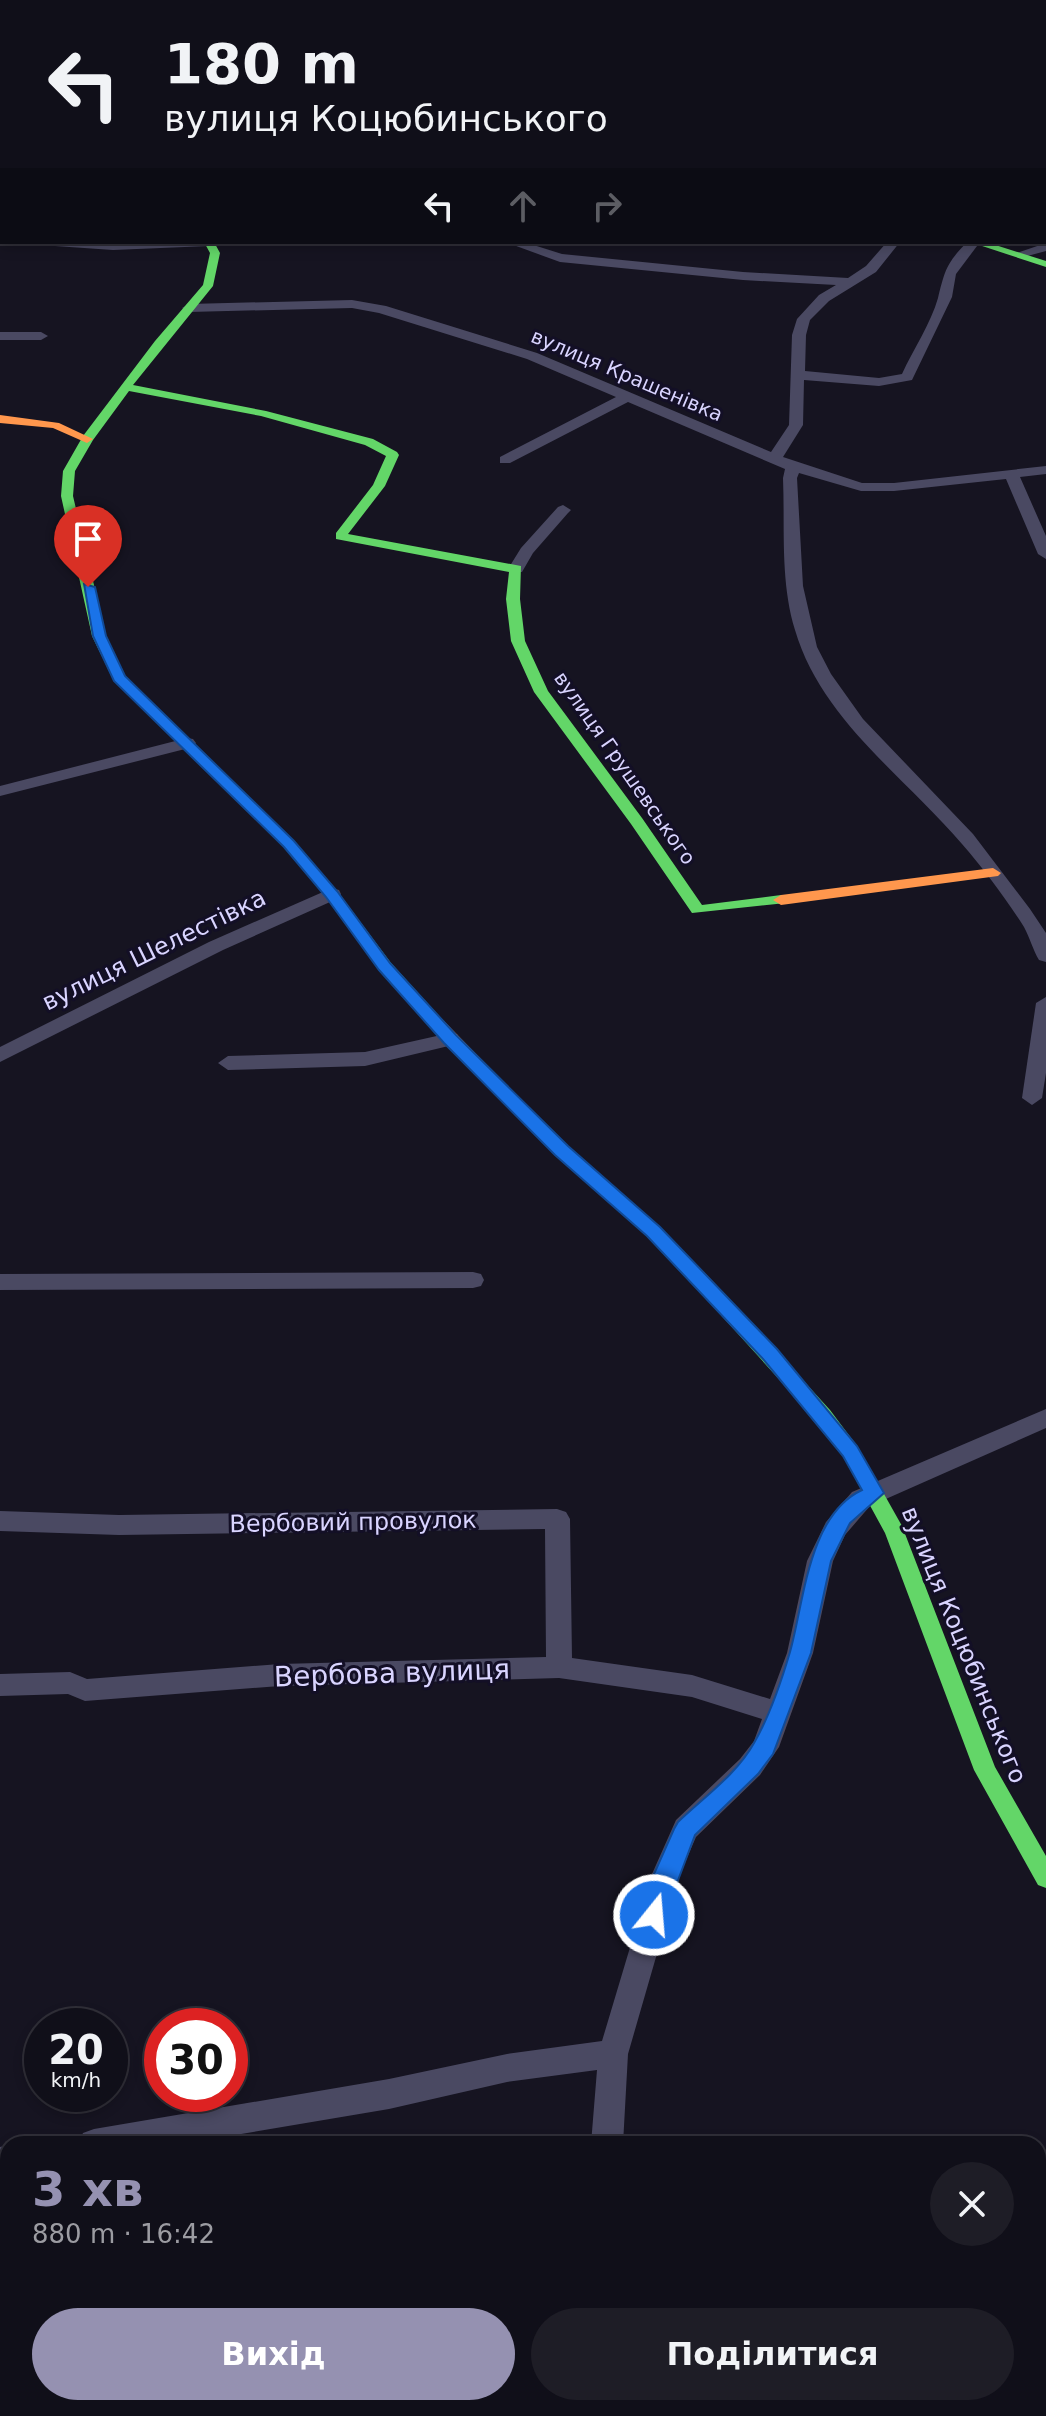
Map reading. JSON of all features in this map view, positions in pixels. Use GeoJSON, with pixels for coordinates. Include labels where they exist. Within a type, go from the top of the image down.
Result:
{"type":"FeatureCollection","features":[{"type":"Feature","properties":{"kind":"street"},"geometry":{"type":"LineString","coordinates":[[84,244],[161,244]]}},
{"type":"Feature","properties":{"kind":"street","name":"вулиця Коцюбинського"},"geometry":{"type":"LineString","coordinates":[[210,244],[215,253],[208,286],[87,439],[69,471],[67,496],[99,636],[119,678],[289,844],[332,894],[385,966],[450,1039],[561,1151],[654,1231],[770,1354],[850,1451],[895,1532],[985,1770],[1046,1878]]}},
{"type":"Feature","properties":{"kind":"street"},"geometry":{"type":"LineString","coordinates":[[517,244],[560,258],[743,276],[852,282]]}},
{"type":"Feature","properties":{"kind":"street"},"geometry":{"type":"LineString","coordinates":[[775,458],[796,425],[799,335],[804,319],[824,298],[871,269],[892,244]]}},
{"type":"Feature","properties":{"kind":"street"},"geometry":{"type":"LineString","coordinates":[[797,375],[879,382],[907,377],[945,297],[944,284],[959,258],[972,244]]}},
{"type":"Feature","properties":{"kind":"street"},"geometry":{"type":"LineString","coordinates":[[982,244],[1046,264]]}},
{"type":"Feature","properties":{"kind":"street"},"geometry":{"type":"LineString","coordinates":[[1020,254],[1046,247]]}},
{"type":"Feature","properties":{"kind":"street","name":"вулиця Крашенівка"},"geometry":{"type":"LineString","coordinates":[[189,308],[352,304],[381,309],[532,356],[793,467],[845,484],[878,488],[1046,470]]}},
{"type":"Feature","properties":{"kind":"street"},"geometry":{"type":"LineString","coordinates":[[0,336],[41,336]]}},
{"type":"Feature","properties":{"kind":"street"},"geometry":{"type":"LineString","coordinates":[[127,387],[192,395],[386,448],[393,455],[392,462],[340,536],[516,569],[563,510]]}},
{"type":"Feature","properties":{"kind":"street"},"geometry":{"type":"LineString","coordinates":[[505,460],[626,397]]}},
{"type":"Feature","properties":{"kind":"street"},"geometry":{"type":"LineString","coordinates":[[0,419],[55,425],[87,439]]}},
{"type":"Feature","properties":{"kind":"street"},"geometry":{"type":"LineString","coordinates":[[793,467],[790,478],[797,590],[800,619],[809,647],[854,722],[903,776],[963,834],[1031,923],[1046,956]]}},
{"type":"Feature","properties":{"kind":"street"},"geometry":{"type":"LineString","coordinates":[[1010,472],[1046,554]]}},
{"type":"Feature","properties":{"kind":"street","name":"вулиця Грушевського"},"geometry":{"type":"LineString","coordinates":[[516,569],[513,599],[518,641],[541,692],[637,821],[698,910],[993,873]]}},
{"type":"Feature","properties":{"kind":"street"},"geometry":{"type":"LineString","coordinates":[[0,791],[187,743]]}},
{"type":"Feature","properties":{"kind":"street","name":"вулиця Шелестівка"},"geometry":{"type":"LineString","coordinates":[[0,1055],[216,946],[332,894]]}},
{"type":"Feature","properties":{"kind":"street"},"geometry":{"type":"LineString","coordinates":[[1032,1098],[1046,1003]]}},
{"type":"Feature","properties":{"kind":"street"},"geometry":{"type":"LineString","coordinates":[[228,1063],[365,1059],[450,1039]]}},
{"type":"Feature","properties":{"kind":"street"},"geometry":{"type":"LineString","coordinates":[[0,1282],[473,1280]]}},
{"type":"Feature","properties":{"kind":"street"},"geometry":{"type":"LineString","coordinates":[[608,2136],[613,2054],[666,1874],[686,1829],[750,1767],[765,1747],[800,1653],[820,1561],[842,1518],[861,1499],[1046,1418]]}},
{"type":"Feature","properties":{"kind":"street","name":"Вербовий провулок"},"geometry":{"type":"LineString","coordinates":[[0,1521],[119,1525],[557,1519],[559,1667]]}},
{"type":"Feature","properties":{"kind":"street","name":"Вербова вулиця"},"geometry":{"type":"LineString","coordinates":[[0,1685],[70,1683],[85,1690],[280,1675],[559,1667],[692,1686],[780,1713]]}},
{"type":"Feature","properties":{"kind":"street"},"geometry":{"type":"LineString","coordinates":[[141,2136],[389,2094],[507,2068],[613,2054]]}},
{"type":"Feature","properties":{"kind":"traffic: fast"},"geometry":{"type":"LineString","coordinates":[[210,244],[215,253],[208,286],[159,343],[87,439],[69,471],[67,496],[99,636],[119,678],[289,844],[332,894],[385,966],[434,1021]]}},
{"type":"Feature","properties":{"kind":"traffic: fast"},"geometry":{"type":"LineString","coordinates":[[981,244],[1046,264]]}},
{"type":"Feature","properties":{"kind":"traffic: fast"},"geometry":{"type":"LineString","coordinates":[[127,387],[262,413],[369,442],[393,455],[379,486],[340,536],[516,569],[513,599],[518,641],[541,692],[637,821],[698,910],[781,900]]}},
{"type":"Feature","properties":{"kind":"traffic: fast"},"geometry":{"type":"LineString","coordinates":[[717,1298],[823,1415],[850,1451],[895,1532],[985,1770],[1046,1878]]}},
{"type":"Feature","properties":{"kind":"traffic: slow"},"geometry":{"type":"LineString","coordinates":[[0,419],[55,425],[87,439]]}},
{"type":"Feature","properties":{"kind":"traffic: slow"},"geometry":{"type":"LineString","coordinates":[[781,900],[993,873]]}},
{"type":"Feature","properties":{"kind":"traffic: slow"},"geometry":{"type":"LineString","coordinates":[[434,1021],[561,1151],[654,1231],[717,1298]]}},
{"type":"Feature","properties":{"kind":"route"},"geometry":{"type":"LineString","coordinates":[[88,587],[99,636],[119,678],[289,844],[332,894],[385,966],[450,1039],[561,1151],[654,1231],[770,1354],[850,1451],[874,1493],[861,1499],[842,1518],[820,1561],[800,1653],[765,1747],[750,1767],[686,1829],[666,1874],[654,1915]]}}]}
